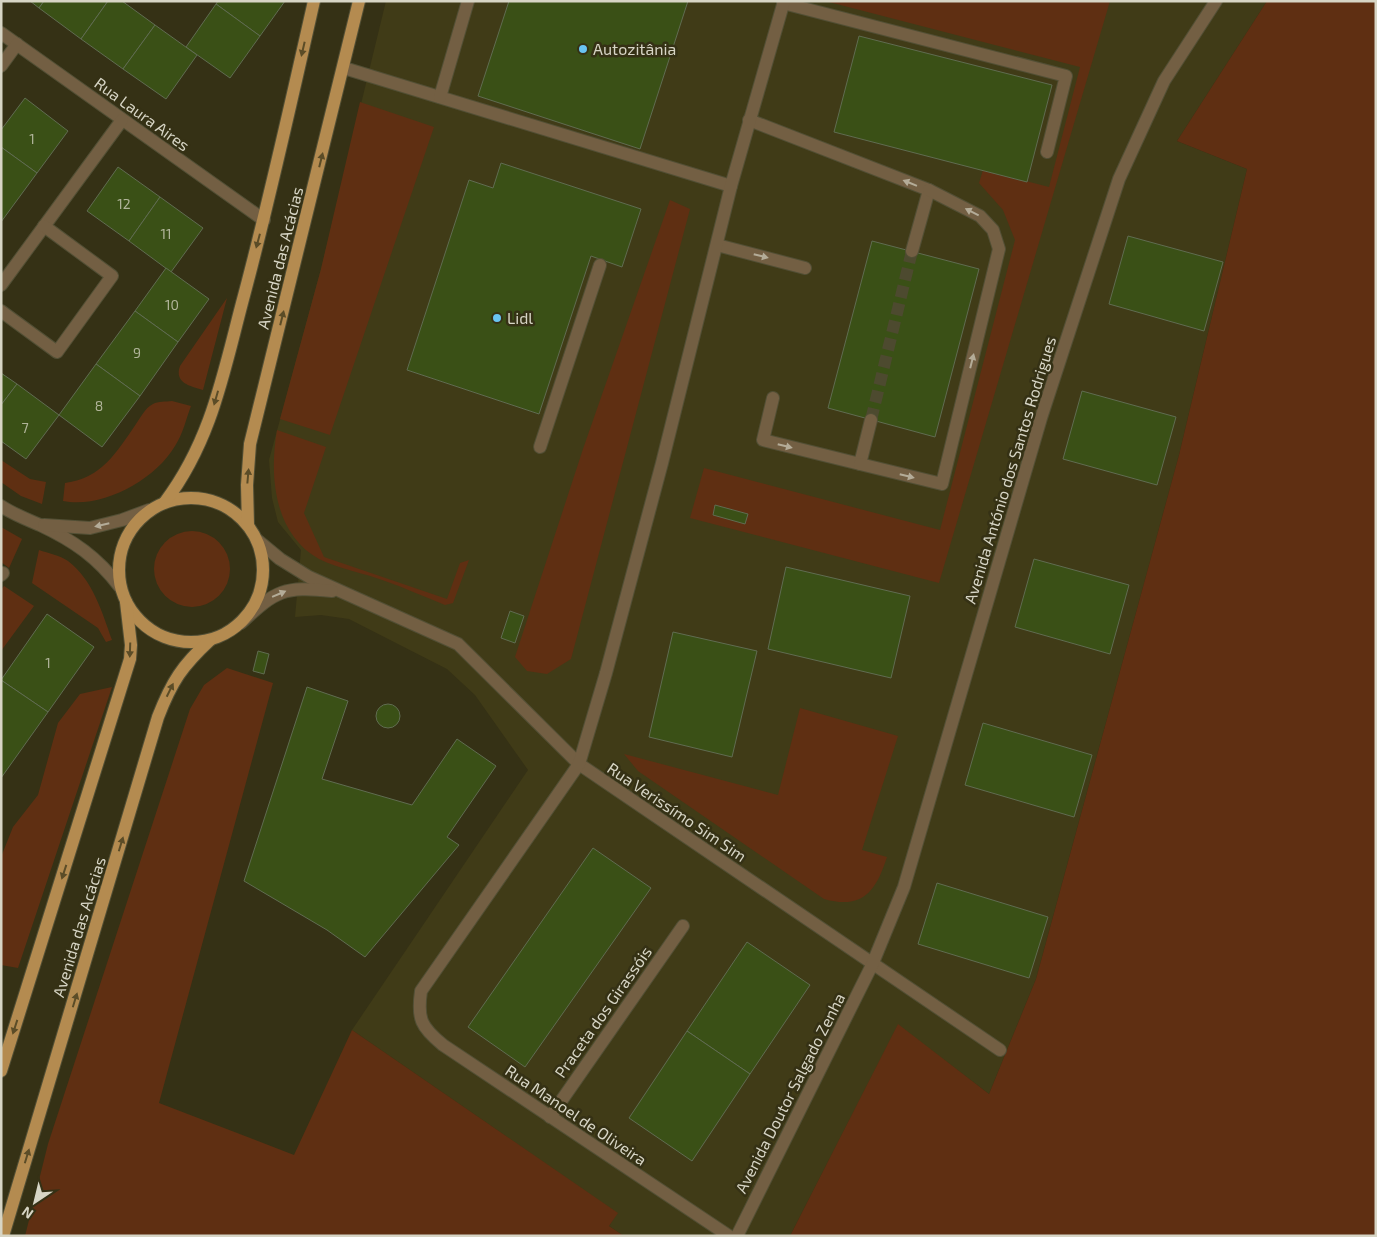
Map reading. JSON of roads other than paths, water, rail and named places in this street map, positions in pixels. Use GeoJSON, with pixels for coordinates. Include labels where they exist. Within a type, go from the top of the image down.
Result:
{"type":"FeatureCollection","features":[{"type":"Feature","properties":{"kind":"main road","name":"Avenida das Acácias"},"geometry":{"type":"LineString","coordinates":[[165,502],[193,461],[216,401],[264,220],[314,1]]}},
{"type":"Feature","properties":{"kind":"main road","name":"Avenida das Acácias"},"geometry":{"type":"LineString","coordinates":[[248,525],[247,486],[250,444],[359,1]]}},
{"type":"Feature","properties":{"kind":"main road","name":"Avenida das Acácias"},"geometry":{"type":"LineString","coordinates":[[183,498],[202,498],[227,508],[248,525],[257,540],[264,575],[260,593],[252,609],[241,623],[227,634],[210,640],[192,643],[174,641],[158,634],[134,615],[120,587],[119,556],[125,538],[135,523],[149,510],[165,502],[183,498]]}},
{"type":"Feature","properties":{"kind":"main road","name":"Avenida das Acácias"},"geometry":{"type":"LineString","coordinates":[[1,1070],[5,1046],[127,668],[131,645],[126,602]]}},
{"type":"Feature","properties":{"kind":"main road","name":"Avenida das Acácias"},"geometry":{"type":"LineString","coordinates":[[3,1236],[158,717],[170,688],[186,662],[210,640]]}},
{"type":"Feature","properties":{"kind":"street"},"geometry":{"type":"LineString","coordinates":[[440,97],[468,1]]}},
{"type":"Feature","properties":{"kind":"street","name":"Avenida António dos Santos Rodrigues"},"geometry":{"type":"LineString","coordinates":[[872,965],[904,887],[1040,418],[1119,179],[1164,81],[1216,1]]}},
{"type":"Feature","properties":{"kind":"street"},"geometry":{"type":"LineString","coordinates":[[579,764],[612,654],[731,186],[784,2],[1066,76],[1046,152]]}},
{"type":"Feature","properties":{"kind":"street","name":"Rua Laura Aires"},"geometry":{"type":"LineString","coordinates":[[1,33],[264,220]]}},
{"type":"Feature","properties":{"kind":"street"},"geometry":{"type":"LineString","coordinates":[[1,66],[17,44]]}},
{"type":"Feature","properties":{"kind":"street"},"geometry":{"type":"LineString","coordinates":[[344,68],[731,186]]}},
{"type":"Feature","properties":{"kind":"street"},"geometry":{"type":"LineString","coordinates":[[1,285],[122,120]]}},
{"type":"Feature","properties":{"kind":"street"},"geometry":{"type":"LineString","coordinates":[[749,120],[929,190],[980,216],[993,230],[1000,249],[942,484],[763,440],[773,398]]}},
{"type":"Feature","properties":{"kind":"street"},"geometry":{"type":"LineString","coordinates":[[912,251],[929,190]]}},
{"type":"Feature","properties":{"kind":"street"},"geometry":{"type":"LineString","coordinates":[[1,311],[57,352],[112,276],[44,226]]}},
{"type":"Feature","properties":{"kind":"street"},"geometry":{"type":"LineString","coordinates":[[717,245],[805,268]]}},
{"type":"Feature","properties":{"kind":"street"},"geometry":{"type":"LineString","coordinates":[[540,447],[600,265]]}},
{"type":"Feature","properties":{"kind":"street"},"geometry":{"type":"LineString","coordinates":[[860,464],[871,420]]}},
{"type":"Feature","properties":{"kind":"street"},"geometry":{"type":"LineString","coordinates":[[1,506],[12,514],[39,525],[89,554],[104,566],[120,587]]}},
{"type":"Feature","properties":{"kind":"street"},"geometry":{"type":"LineString","coordinates":[[39,525],[90,528],[122,520],[149,510]]}},
{"type":"Feature","properties":{"kind":"street","name":"Rua Verissímo Sim Sim"},"geometry":{"type":"LineString","coordinates":[[257,540],[280,559],[309,577],[347,592],[458,644],[579,764],[872,965],[1000,1050]]}},
{"type":"Feature","properties":{"kind":"street","name":"Rua Verissímo Sim Sim"},"geometry":{"type":"LineString","coordinates":[[241,623],[262,603],[279,592],[300,588],[347,592]]}},
{"type":"Feature","properties":{"kind":"street","name":"Rua Manoel de Oliveira"},"geometry":{"type":"LineString","coordinates":[[579,764],[421,991],[418,1011],[425,1030],[443,1045],[729,1236]]}},
{"type":"Feature","properties":{"kind":"street","name":"Praceta dos Girassóis"},"geometry":{"type":"LineString","coordinates":[[550,1117],[683,926]]}},
{"type":"Feature","properties":{"kind":"street","name":"Avenida Doutor Salgado Zenha"},"geometry":{"type":"LineString","coordinates":[[737,1236],[872,965]]}},
{"type":"Feature","properties":{"kind":"tunnel"},"geometry":{"type":"LineString","coordinates":[[871,420],[912,251]]}},
{"type":"Feature","properties":{"kind":"place","name":"Autozitânia"},"geometry":{"type":"Point","coordinates":[583,49]}},
{"type":"Feature","properties":{"kind":"place","name":"Lidl"},"geometry":{"type":"Point","coordinates":[497,318]}}]}
